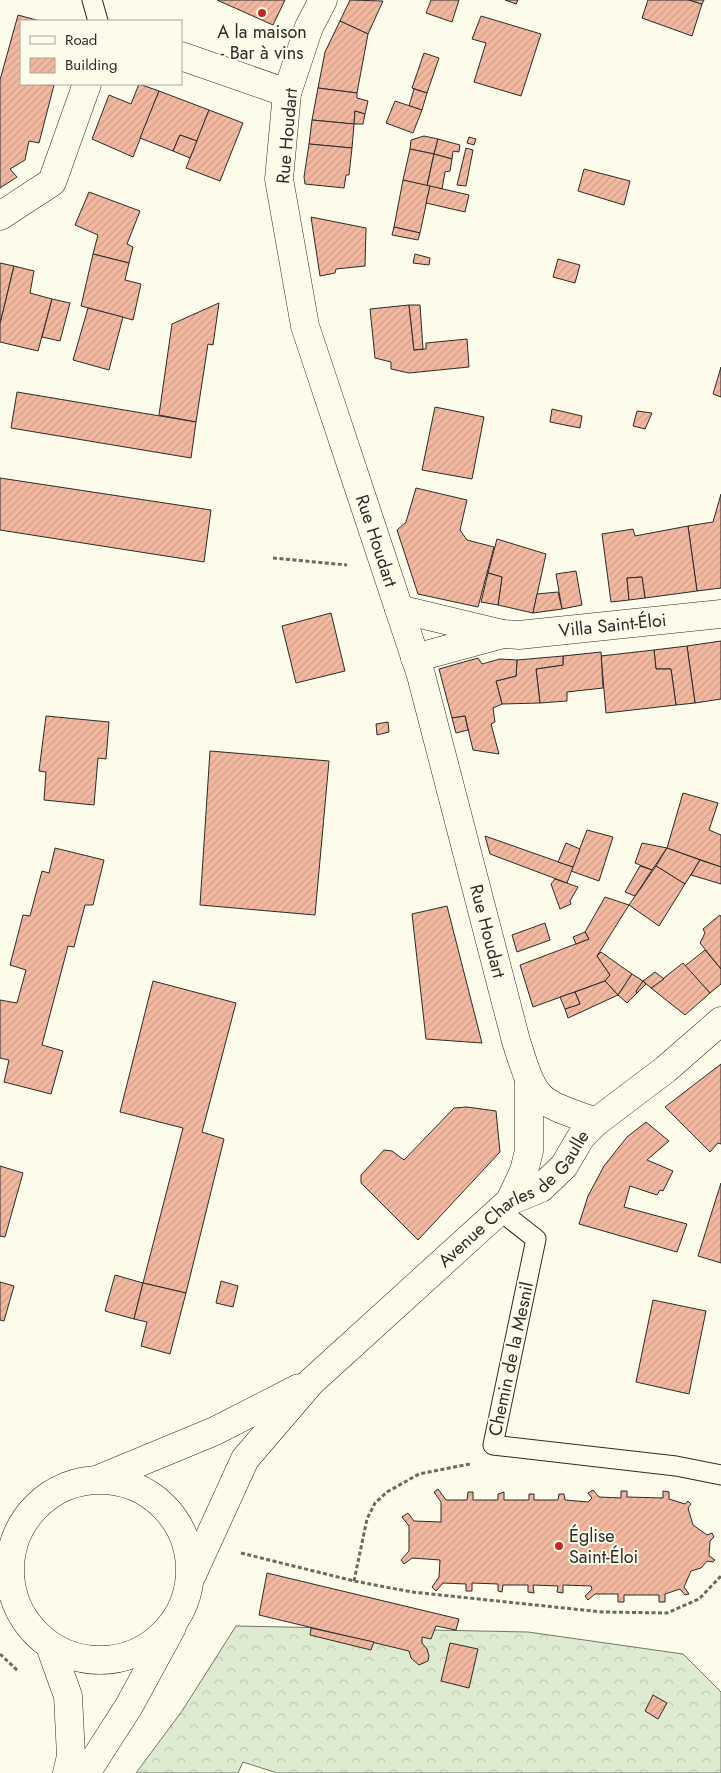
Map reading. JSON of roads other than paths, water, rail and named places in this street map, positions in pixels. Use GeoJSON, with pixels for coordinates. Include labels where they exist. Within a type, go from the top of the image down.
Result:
{"type":"FeatureCollection","features":[{"type":"Feature","properties":{"kind":"street","name":"Rue Houdart"},"geometry":{"type":"LineString","coordinates":[[323,0],[309,27],[287,93],[279,179],[305,326],[415,658],[516,1041],[529,1082],[542,1100],[556,1109],[596,1122]]}},
{"type":"Feature","properties":{"kind":"street"},"geometry":{"type":"LineString","coordinates":[[182,56],[287,93]]}},
{"type":"Feature","properties":{"kind":"street"},"geometry":{"type":"LineString","coordinates":[[0,216],[52,182],[87,85]]}},
{"type":"Feature","properties":{"kind":"street","name":"Villa Saint-Éloi"},"geometry":{"type":"LineString","coordinates":[[399,609],[504,634],[519,635],[721,614]]}},
{"type":"Feature","properties":{"kind":"street","name":"Villa Saint-Éloi"},"geometry":{"type":"LineString","coordinates":[[415,658],[504,634]]}},
{"type":"Feature","properties":{"kind":"street","name":"Avenue Charles de Gaulle"},"geometry":{"type":"LineString","coordinates":[[192,1575],[245,1459],[311,1382],[505,1206],[541,1188],[564,1166],[581,1136],[596,1122],[666,1069],[721,1021]]}},
{"type":"Feature","properties":{"kind":"street","name":"Rue Houdart"},"geometry":{"type":"LineString","coordinates":[[505,1206],[524,1170],[528,1151],[529,1082]]}},
{"type":"Feature","properties":{"kind":"street","name":"Avenue Charles de Gaulle"},"geometry":{"type":"LineString","coordinates":[[98,1479],[215,1431],[311,1382]]}},
{"type":"Feature","properties":{"kind":"street"},"geometry":{"type":"LineString","coordinates":[[0,1522],[38,1504],[56,1491],[76,1483],[98,1479],[128,1484],[154,1497],[175,1518],[188,1545],[192,1575],[186,1602],[129,1706],[86,1773]]}},
{"type":"Feature","properties":{"kind":"street"},"geometry":{"type":"LineString","coordinates":[[38,1504],[20,1528],[10,1557],[5,1587],[11,1618],[50,1646],[74,1658],[101,1662],[128,1657],[152,1645],[172,1627]]}},
{"type":"Feature","properties":{"kind":"street"},"geometry":{"type":"LineString","coordinates":[[50,1646],[68,1696],[71,1756],[66,1773]]}},
{"type":"Feature","properties":{"kind":"lane"},"geometry":{"type":"LineString","coordinates":[[92,0],[98,20]]}},
{"type":"Feature","properties":{"kind":"lane","name":"Chemin de la Mesnil"},"geometry":{"type":"LineString","coordinates":[[505,1206],[536,1239],[493,1445],[676,1466],[721,1475]]}},
{"type":"Feature","properties":{"kind":"place","name":"A la maison - Bar à vins"},"geometry":{"type":"Point","coordinates":[262,13]}},
{"type":"Feature","properties":{"kind":"place","name":"Église Saint-Éloi"},"geometry":{"type":"Point","coordinates":[559,1546]}}]}
